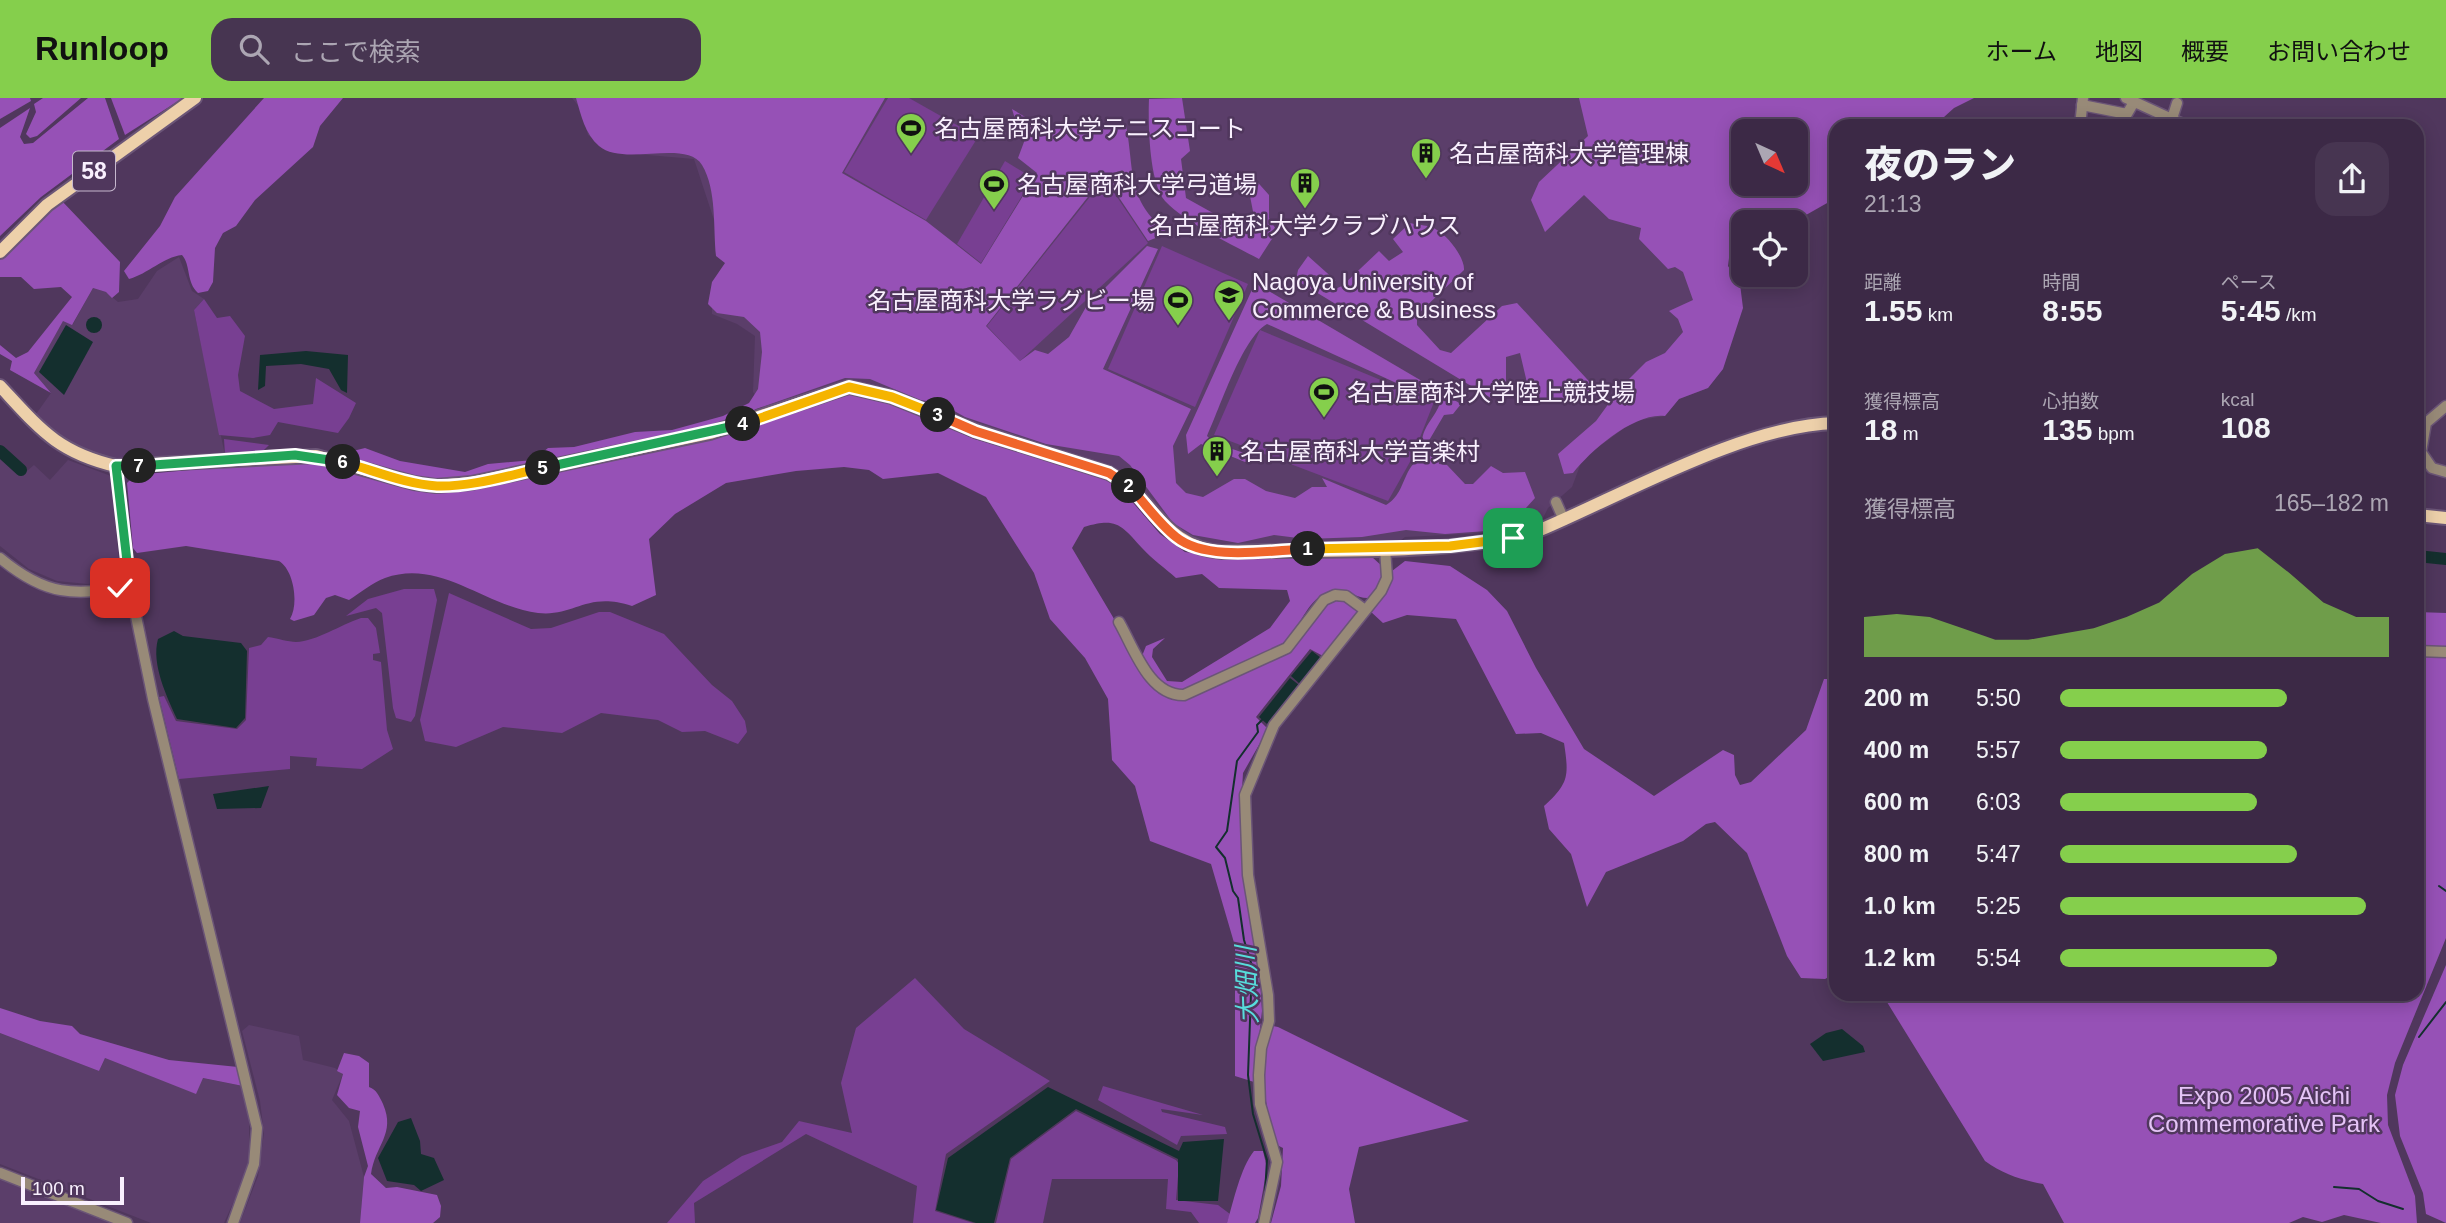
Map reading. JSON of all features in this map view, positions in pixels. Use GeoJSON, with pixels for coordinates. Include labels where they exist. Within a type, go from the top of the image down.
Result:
{"type":"FeatureCollection","features":[{"type":"Feature","properties":{"kind":"main road","name":"58"},"geometry":{"type":"LineString","coordinates":[[0,251],[47,205],[195,98]]}},
{"type":"Feature","properties":{"kind":"main road"},"geometry":{"type":"LineString","coordinates":[[0,386],[37,426],[63,448],[85,458],[116,466],[316,456],[414,483],[458,485],[710,433],[849,387],[892,397],[975,431],[1109,473],[1125,481],[1158,521],[1179,540],[1196,548],[1222,552],[1385,548],[1481,543],[1513,538],[1564,520],[1748,441],[1798,427],[1829,424]]}},
{"type":"Feature","properties":{"kind":"main road"},"geometry":{"type":"LineString","coordinates":[[2424,516],[2446,518]]}},
{"type":"Feature","properties":{"kind":"street"},"geometry":{"type":"LineString","coordinates":[[2082,102],[2127,114],[2130,100],[2164,119]]}},
{"type":"Feature","properties":{"kind":"street"},"geometry":{"type":"LineString","coordinates":[[2172,119],[2176,103]]}},
{"type":"Feature","properties":{"kind":"street"},"geometry":{"type":"LineString","coordinates":[[2424,435],[2426,423],[2446,406]]}},
{"type":"Feature","properties":{"kind":"street"},"geometry":{"type":"LineString","coordinates":[[2424,456],[2432,468],[2446,472]]}},
{"type":"Feature","properties":{"kind":"street"},"geometry":{"type":"LineString","coordinates":[[116,466],[130,587],[155,711],[257,1128],[254,1164],[233,1223]]}},
{"type":"Feature","properties":{"kind":"street"},"geometry":{"type":"LineString","coordinates":[[1556,502],[1564,520]]}},
{"type":"Feature","properties":{"kind":"street"},"geometry":{"type":"LineString","coordinates":[[1264,1223],[1277,1162],[1260,1104],[1261,1048],[1269,1021],[1248,875],[1245,795],[1274,725],[1386,583],[1385,548]]}},
{"type":"Feature","properties":{"kind":"street"},"geometry":{"type":"LineString","coordinates":[[0,558],[34,583],[61,592],[81,594],[130,587]]}},
{"type":"Feature","properties":{"kind":"street"},"geometry":{"type":"LineString","coordinates":[[1119,622],[1155,684],[1167,693],[1184,695],[1287,648],[1324,600],[1335,595],[1346,596],[1365,610]]}},
{"type":"Feature","properties":{"kind":"street"},"geometry":{"type":"LineString","coordinates":[[2424,651],[2446,652]]}},
{"type":"Feature","properties":{"kind":"street"},"geometry":{"type":"LineString","coordinates":[[0,1173],[127,1223]]}},
{"type":"Feature","properties":{"kind":"shaded area","name":"Nagoya University of Commerce & Business"},"geometry":{"type":"Polygon","coordinates":[[[572,98],[1600,98],[1663,216],[1723,369],[1708,388],[1679,399],[1665,416],[1634,421],[1589,454],[1581,463],[1572,487],[1548,508],[1543,518],[1507,532],[1405,537],[1400,541],[1217,544],[1188,537],[1171,524],[1134,479],[1118,469],[982,428],[872,385],[851,382],[830,386],[765,410],[753,392],[755,336],[737,324],[712,314],[712,298],[737,290],[694,159],[613,152],[588,135],[581,109],[572,98]]]}},
{"type":"Feature","properties":{"kind":"shaded area","name":"名古屋商科大学テニスコート"},"geometry":{"type":"Polygon","coordinates":[[[888,98],[909,98],[978,137],[926,220],[844,172],[888,98]]]}},
{"type":"Feature","properties":{"kind":"shaded area","name":"名古屋商科大学弓道場"},"geometry":{"type":"Polygon","coordinates":[[[1005,161],[1033,178],[981,263],[957,244],[1005,161]]]}},
{"type":"Feature","properties":{"kind":"shaded area"},"geometry":{"type":"Polygon","coordinates":[[[1113,191],[1148,243],[1020,361],[987,326],[1093,193],[1113,191]]]}},
{"type":"Feature","properties":{"kind":"shaded area","name":"名古屋商科大学ラグビー場"},"geometry":{"type":"Polygon","coordinates":[[[1162,246],[1248,284],[1195,407],[1108,369],[1162,246]]]}},
{"type":"Feature","properties":{"kind":"shaded area"},"geometry":{"type":"Polygon","coordinates":[[[179,257],[192,291],[204,299],[194,310],[225,455],[156,460],[112,458],[82,450],[62,439],[34,417],[51,393],[34,373],[63,320],[73,324],[93,288],[106,292],[118,302],[138,299],[157,271],[179,257]]]}},
{"type":"Feature","properties":{"kind":"shaded area"},"geometry":{"type":"Polygon","coordinates":[[[204,299],[217,318],[230,316],[245,336],[238,375],[240,391],[274,409],[313,404],[316,378],[356,403],[338,433],[278,422],[270,435],[253,438],[219,435],[194,310],[204,299]]]}},
{"type":"Feature","properties":{"kind":"shaded area"},"geometry":{"type":"Polygon","coordinates":[[[91,317],[97,317],[102,325],[100,331],[91,333],[86,328],[86,322],[91,317]]]}},
{"type":"Feature","properties":{"kind":"shaded area"},"geometry":{"type":"Polygon","coordinates":[[[66,325],[93,342],[64,395],[39,372],[66,325]]]}},
{"type":"Feature","properties":{"kind":"shaded area","name":"名古屋商科大学陸上競技場"},"geometry":{"type":"Polygon","coordinates":[[[1260,330],[1434,402],[1411,460],[1388,501],[1214,435],[1260,330]]]}},
{"type":"Feature","properties":{"kind":"shaded area"},"geometry":{"type":"Polygon","coordinates":[[[306,351],[348,355],[347,393],[341,390],[329,369],[301,364],[266,366],[265,386],[258,390],[260,355],[306,351]]]}},
{"type":"Feature","properties":{"kind":"shaded area"},"geometry":{"type":"Polygon","coordinates":[[[224,439],[269,445],[261,453],[225,455],[224,439]]]}},
{"type":"Feature","properties":{"kind":"shaded area"},"geometry":{"type":"Polygon","coordinates":[[[0,459],[21,476],[34,465],[50,480],[68,460],[111,476],[120,571],[113,581],[88,584],[57,581],[29,569],[0,546],[0,459]]]}},
{"type":"Feature","properties":{"kind":"shaded area"},"geometry":{"type":"Polygon","coordinates":[[[404,589],[434,589],[437,600],[415,716],[411,722],[396,718],[393,708],[382,613],[376,608],[346,616],[368,599],[404,589]]]}},
{"type":"Feature","properties":{"kind":"shaded area"},"geometry":{"type":"Polygon","coordinates":[[[449,593],[531,629],[551,628],[599,612],[610,612],[664,634],[712,685],[732,701],[745,721],[747,732],[738,744],[705,731],[682,732],[658,720],[601,713],[562,733],[503,727],[456,747],[425,741],[420,720],[449,593]]]}},
{"type":"Feature","properties":{"kind":"shaded area"},"geometry":{"type":"Polygon","coordinates":[[[361,618],[368,618],[376,628],[380,653],[373,654],[373,660],[381,662],[387,730],[393,749],[362,769],[316,766],[317,758],[290,756],[290,769],[179,779],[159,697],[164,696],[176,721],[237,729],[246,720],[249,648],[261,645],[268,637],[296,642],[312,639],[361,618]]]}},
{"type":"Feature","properties":{"kind":"shaded area"},"geometry":{"type":"Polygon","coordinates":[[[174,631],[183,636],[241,643],[247,651],[245,718],[236,728],[177,719],[161,680],[156,649],[158,639],[174,631]]]}},
{"type":"Feature","properties":{"kind":"shaded area"},"geometry":{"type":"Polygon","coordinates":[[[1312,651],[1321,658],[1300,684],[1291,676],[1312,651]]]}},
{"type":"Feature","properties":{"kind":"shaded area"},"geometry":{"type":"Polygon","coordinates":[[[1290,678],[1299,685],[1267,724],[1259,717],[1290,678]]]}},
{"type":"Feature","properties":{"kind":"shaded area"},"geometry":{"type":"Polygon","coordinates":[[[269,786],[261,808],[217,809],[213,794],[269,786]]]}},
{"type":"Feature","properties":{"kind":"shaded area"},"geometry":{"type":"Polygon","coordinates":[[[915,978],[964,1029],[1050,1081],[946,1154],[935,1211],[973,1223],[913,1223],[917,1186],[806,1134],[694,1203],[695,1223],[667,1223],[703,1181],[742,1156],[782,1142],[799,1121],[852,1133],[841,1083],[856,1028],[915,978]]]}},
{"type":"Feature","properties":{"kind":"shaded area"},"geometry":{"type":"Polygon","coordinates":[[[249,1025],[299,1036],[303,1060],[335,1068],[343,1074],[332,1100],[349,1121],[364,1177],[360,1223],[240,1223],[258,1176],[264,1133],[260,1101],[242,1031],[249,1025]]]}},
{"type":"Feature","properties":{"kind":"shaded area"},"geometry":{"type":"Polygon","coordinates":[[[1842,1029],[1863,1046],[1865,1052],[1823,1061],[1810,1044],[1826,1033],[1842,1029]]]}},
{"type":"Feature","properties":{"kind":"shaded area"},"geometry":{"type":"Polygon","coordinates":[[[0,1033],[99,1071],[105,1058],[195,1093],[202,1078],[243,1086],[249,1108],[249,1158],[243,1181],[224,1223],[151,1223],[0,1164],[0,1033]]]}},
{"type":"Feature","properties":{"kind":"shaded area"},"geometry":{"type":"Polygon","coordinates":[[[1103,1086],[1203,1115],[1161,1109],[1162,1112],[1225,1127],[1227,1134],[1181,1136],[1177,1145],[1098,1100],[1103,1086]]]}},
{"type":"Feature","properties":{"kind":"shaded area"},"geometry":{"type":"Polygon","coordinates":[[[1048,1087],[1179,1151],[1183,1142],[1224,1139],[1218,1201],[1178,1201],[1178,1159],[1076,1109],[1010,1158],[994,1223],[976,1223],[936,1210],[948,1158],[1048,1087]]]}},
{"type":"Feature","properties":{"kind":"shaded area"},"geometry":{"type":"Polygon","coordinates":[[[1076,1111],[1176,1160],[1179,1164],[1176,1200],[1218,1205],[1230,1214],[1227,1223],[1199,1223],[1191,1212],[1166,1209],[1168,1179],[1052,1179],[1043,1223],[996,1223],[1011,1159],[1076,1111]]]}},
{"type":"Feature","properties":{"kind":"shaded area"},"geometry":{"type":"Polygon","coordinates":[[[411,1118],[420,1141],[421,1154],[434,1158],[444,1180],[421,1191],[414,1185],[387,1181],[378,1158],[398,1122],[411,1118]]]}},
{"type":"Feature","properties":{"kind":"shaded area"},"geometry":{"type":"Polygon","coordinates":[[[0,1180],[110,1223],[0,1223],[0,1180]]]}},
{"type":"Feature","properties":{"kind":"green space"},"geometry":{"type":"Polygon","coordinates":[[[0,98],[30,98],[31,101],[0,119],[0,98]]]}},
{"type":"Feature","properties":{"kind":"green space"},"geometry":{"type":"Polygon","coordinates":[[[43,98],[81,98],[37,136],[30,138],[26,134],[36,112],[34,104],[43,98]]]}},
{"type":"Feature","properties":{"kind":"green space"},"geometry":{"type":"Polygon","coordinates":[[[88,98],[105,98],[119,139],[41,197],[0,236],[0,128],[30,108],[20,137],[24,144],[33,143],[88,98]]]}},
{"type":"Feature","properties":{"kind":"green space"},"geometry":{"type":"Polygon","coordinates":[[[111,98],[183,98],[125,135],[111,98]]]}},
{"type":"Feature","properties":{"kind":"green space"},"geometry":{"type":"Polygon","coordinates":[[[264,98],[343,98],[320,126],[313,147],[255,200],[236,226],[223,233],[215,248],[213,282],[208,291],[198,293],[194,289],[182,255],[168,259],[129,279],[124,271],[160,226],[175,197],[264,98]]]}},
{"type":"Feature","properties":{"kind":"green space"},"geometry":{"type":"Polygon","coordinates":[[[576,98],[885,98],[842,173],[926,221],[981,264],[1037,173],[1018,158],[1027,134],[1015,119],[1012,109],[1042,127],[1055,129],[1126,125],[1132,171],[1139,197],[1145,209],[1168,233],[1148,241],[1114,190],[1091,193],[986,326],[1020,361],[1035,350],[1048,354],[1069,337],[1086,307],[1147,246],[1158,249],[1103,369],[1191,409],[1173,446],[1176,483],[1186,493],[1203,497],[1234,479],[1245,479],[1266,491],[1295,498],[1312,487],[1327,487],[1322,478],[1386,505],[1394,499],[1417,461],[1438,456],[1439,464],[1447,465],[1465,484],[1473,484],[1491,466],[1503,473],[1525,472],[1535,498],[1516,519],[1501,530],[1445,534],[1406,530],[1362,537],[1306,539],[1274,535],[1238,543],[1193,535],[1173,523],[1130,465],[1119,456],[1046,444],[965,417],[940,403],[920,400],[870,379],[845,378],[756,409],[730,423],[471,478],[421,478],[345,456],[349,452],[365,448],[400,461],[465,472],[488,464],[533,460],[548,448],[574,447],[635,432],[672,430],[723,416],[749,403],[758,389],[762,352],[760,332],[744,317],[717,313],[708,304],[712,282],[725,263],[716,256],[712,197],[702,165],[683,154],[610,152],[599,146],[590,136],[576,98]]]}},
{"type":"Feature","properties":{"kind":"green space"},"geometry":{"type":"Polygon","coordinates":[[[1182,98],[1190,151],[1181,159],[1186,198],[1247,232],[1256,227],[1250,196],[1252,176],[1269,195],[1269,218],[1277,231],[1259,259],[1185,218],[1165,201],[1160,192],[1151,152],[1149,99],[1182,98]]]}},
{"type":"Feature","properties":{"kind":"green space"},"geometry":{"type":"Polygon","coordinates":[[[1579,98],[1974,98],[1954,108],[1942,119],[1829,119],[1829,202],[1808,214],[1808,210],[1731,210],[1728,266],[1731,270],[1731,287],[1740,287],[1743,308],[1723,369],[1708,388],[1679,399],[1665,416],[1640,420],[1615,434],[1573,473],[1564,474],[1558,454],[1596,421],[1620,388],[1646,362],[1665,353],[1683,332],[1678,319],[1669,311],[1693,300],[1683,272],[1675,267],[1668,269],[1639,239],[1641,228],[1609,219],[1584,195],[1545,232],[1531,200],[1539,182],[1588,136],[1579,98]]]}},
{"type":"Feature","properties":{"kind":"green space"},"geometry":{"type":"Polygon","coordinates":[[[61,200],[120,262],[119,292],[112,298],[106,292],[93,288],[72,325],[63,321],[34,373],[51,393],[10,370],[12,361],[0,354],[0,345],[16,358],[28,352],[72,297],[61,287],[34,289],[21,277],[0,277],[0,258],[61,200]]]}},
{"type":"Feature","properties":{"kind":"green space"},"geometry":{"type":"Polygon","coordinates":[[[1410,223],[1431,227],[1441,233],[1451,242],[1464,265],[1464,270],[1417,315],[1417,325],[1440,350],[1451,353],[1502,306],[1517,303],[1597,390],[1578,399],[1541,401],[1528,387],[1520,353],[1506,357],[1506,383],[1491,398],[1296,280],[1298,270],[1308,256],[1336,281],[1314,275],[1310,281],[1326,293],[1342,286],[1379,251],[1389,261],[1403,252],[1393,239],[1410,223]]]}},
{"type":"Feature","properties":{"kind":"green space"},"geometry":{"type":"Polygon","coordinates":[[[1255,283],[1461,404],[1453,414],[1444,415],[1424,449],[1423,436],[1440,403],[1267,324],[1249,343],[1240,358],[1207,436],[1212,441],[1251,457],[1255,462],[1245,462],[1201,444],[1188,454],[1186,435],[1255,283]]]}},
{"type":"Feature","properties":{"kind":"green space"},"geometry":{"type":"Polygon","coordinates":[[[852,393],[896,404],[974,439],[1069,465],[1101,477],[1122,490],[1160,534],[1185,552],[1235,559],[1372,557],[1383,567],[1382,579],[1369,598],[1339,590],[1328,592],[1315,600],[1284,643],[1221,677],[1182,691],[1158,685],[1142,656],[1146,646],[1165,638],[1153,649],[1152,657],[1167,681],[1182,682],[1270,628],[1290,601],[1287,590],[1219,588],[1202,574],[1176,578],[1123,529],[1111,523],[1084,527],[1072,548],[1155,688],[1172,700],[1212,687],[1279,656],[1293,644],[1330,600],[1350,603],[1359,613],[1323,656],[1310,649],[1256,717],[1268,729],[1243,773],[1240,821],[1245,889],[1259,964],[1262,1011],[1254,1082],[1235,1076],[1235,946],[1211,864],[1150,841],[1135,786],[1112,760],[1108,699],[1085,658],[1050,619],[1034,573],[986,497],[938,473],[883,479],[869,470],[844,467],[796,471],[726,483],[675,514],[649,539],[656,595],[632,606],[603,601],[562,611],[538,613],[519,609],[444,579],[425,574],[405,574],[380,580],[349,600],[335,595],[326,598],[314,615],[294,621],[290,619],[294,605],[291,579],[279,561],[186,546],[137,553],[133,548],[127,483],[135,475],[290,461],[315,462],[411,488],[538,473],[735,432],[802,406],[852,393]]]}},
{"type":"Feature","properties":{"kind":"green space"},"geometry":{"type":"Polygon","coordinates":[[[1405,561],[1450,566],[1487,590],[1507,611],[1536,668],[1584,749],[1654,796],[1723,750],[1734,755],[1735,775],[1740,785],[1751,782],[1806,730],[1824,679],[1829,679],[1829,977],[1801,978],[1787,956],[1747,853],[1715,822],[1706,824],[1683,841],[1606,872],[1587,907],[1571,854],[1549,829],[1544,806],[1563,785],[1566,771],[1564,743],[1541,733],[1516,734],[1456,619],[1407,615],[1383,623],[1370,611],[1390,585],[1392,571],[1405,561]]]}},
{"type":"Feature","properties":{"kind":"green space","name":"Expo 2005 Aichi Commemorative Park"},"geometry":{"type":"Polygon","coordinates":[[[2424,612],[2446,613],[2446,938],[2424,992],[2424,612]]]}},
{"type":"Feature","properties":{"kind":"green space"},"geometry":{"type":"Polygon","coordinates":[[[2446,965],[2446,1223],[2426,1214],[2423,1193],[2400,1136],[2395,1095],[2403,1065],[2446,965]]]}},
{"type":"Feature","properties":{"kind":"green space","name":"Expo 2005 Aichi Commemorative Park"},"geometry":{"type":"Polygon","coordinates":[[[1886,1001],[2420,1001],[2395,1063],[2387,1095],[2388,1125],[2415,1196],[2417,1223],[2381,1223],[2344,1215],[2322,1222],[2303,1217],[2289,1223],[2064,1223],[2043,1184],[2012,1176],[1985,1161],[1886,1001]]]}},
{"type":"Feature","properties":{"kind":"green space"},"geometry":{"type":"Polygon","coordinates":[[[0,1008],[40,1021],[72,1026],[80,1034],[169,1060],[238,1067],[243,1086],[203,1078],[196,1094],[105,1058],[99,1071],[0,1033],[0,1008]]]}},
{"type":"Feature","properties":{"kind":"green space"},"geometry":{"type":"Polygon","coordinates":[[[1273,1026],[1469,1121],[1359,1147],[1349,1189],[1355,1223],[1271,1223],[1281,1186],[1283,1148],[1277,1145],[1264,1085],[1264,1053],[1273,1026]]]}},
{"type":"Feature","properties":{"kind":"green space"},"geometry":{"type":"Polygon","coordinates":[[[344,1053],[359,1056],[369,1063],[369,1087],[378,1094],[386,1114],[386,1132],[371,1174],[386,1188],[397,1187],[437,1195],[441,1206],[440,1217],[433,1223],[360,1223],[364,1177],[368,1166],[358,1127],[360,1111],[349,1108],[337,1095],[343,1074],[337,1071],[344,1053]]]}},
{"type":"Feature","properties":{"kind":"green space"},"geometry":{"type":"Polygon","coordinates":[[[1254,1151],[1263,1151],[1267,1168],[1258,1218],[1255,1223],[1227,1223],[1241,1176],[1254,1151]]]}},
{"type":"Feature","properties":{"kind":"waterway"},"geometry":{"type":"LineString","coordinates":[[0,451],[21,470]]}},
{"type":"Feature","properties":{"kind":"waterway"},"geometry":{"type":"LineString","coordinates":[[2424,557],[2446,559]]}},
{"type":"Feature","properties":{"kind":"waterway","name":"大畑川"},"geometry":{"type":"LineString","coordinates":[[1262,720],[1257,725],[1258,732],[1237,761],[1227,831],[1216,847],[1225,858],[1233,891],[1238,898],[1244,940],[1252,966],[1248,1075],[1253,1114],[1267,1160],[1265,1193]]}},
{"type":"Feature","properties":{"kind":"waterway"},"geometry":{"type":"LineString","coordinates":[[2439,886],[2446,891]]}},
{"type":"Feature","properties":{"kind":"waterway"},"geometry":{"type":"LineString","coordinates":[[2419,1037],[2446,1002]]}},
{"type":"Feature","properties":{"kind":"waterway"},"geometry":{"type":"LineString","coordinates":[[2334,1187],[2359,1189],[2378,1201],[2403,1209]]}},
{"type":"Feature","properties":{"kind":"waterway","name":"大畑川"},"geometry":{"type":"LineString","coordinates":[[1258,1223],[1261,1216]]}},
{"type":"Feature","properties":{"kind":"place","name":"名古屋商科大学テニスコート"},"geometry":{"type":"Point","coordinates":[911,155]}},
{"type":"Feature","properties":{"kind":"place","name":"名古屋商科大学管理棟"},"geometry":{"type":"Point","coordinates":[1426,180]}},
{"type":"Feature","properties":{"kind":"place","name":"名古屋商科大学クラブハウス"},"geometry":{"type":"Point","coordinates":[1305,210]}},
{"type":"Feature","properties":{"kind":"place","name":"名古屋商科大学弓道場"},"geometry":{"type":"Point","coordinates":[994,211]}},
{"type":"Feature","properties":{"kind":"place","name":"Nagoya University of Commerce & Business"},"geometry":{"type":"Point","coordinates":[1229,322]}},
{"type":"Feature","properties":{"kind":"place","name":"名古屋商科大学ラグビー場"},"geometry":{"type":"Point","coordinates":[1178,327]}},
{"type":"Feature","properties":{"kind":"place","name":"名古屋商科大学陸上競技場"},"geometry":{"type":"Point","coordinates":[1324,419]}},
{"type":"Feature","properties":{"kind":"place","name":"名古屋商科大学音楽村"},"geometry":{"type":"Point","coordinates":[1217,478]}},
{"type":"Feature","properties":{"kind":"route"},"geometry":{"type":"LineString","coordinates":[[120,588],[130,587],[116,466],[316,456],[414,483],[458,485],[710,433],[849,387],[892,397],[975,431],[1109,473],[1125,481],[1158,521],[1179,540],[1209,551],[1450,546],[1513,538]]}}]}
